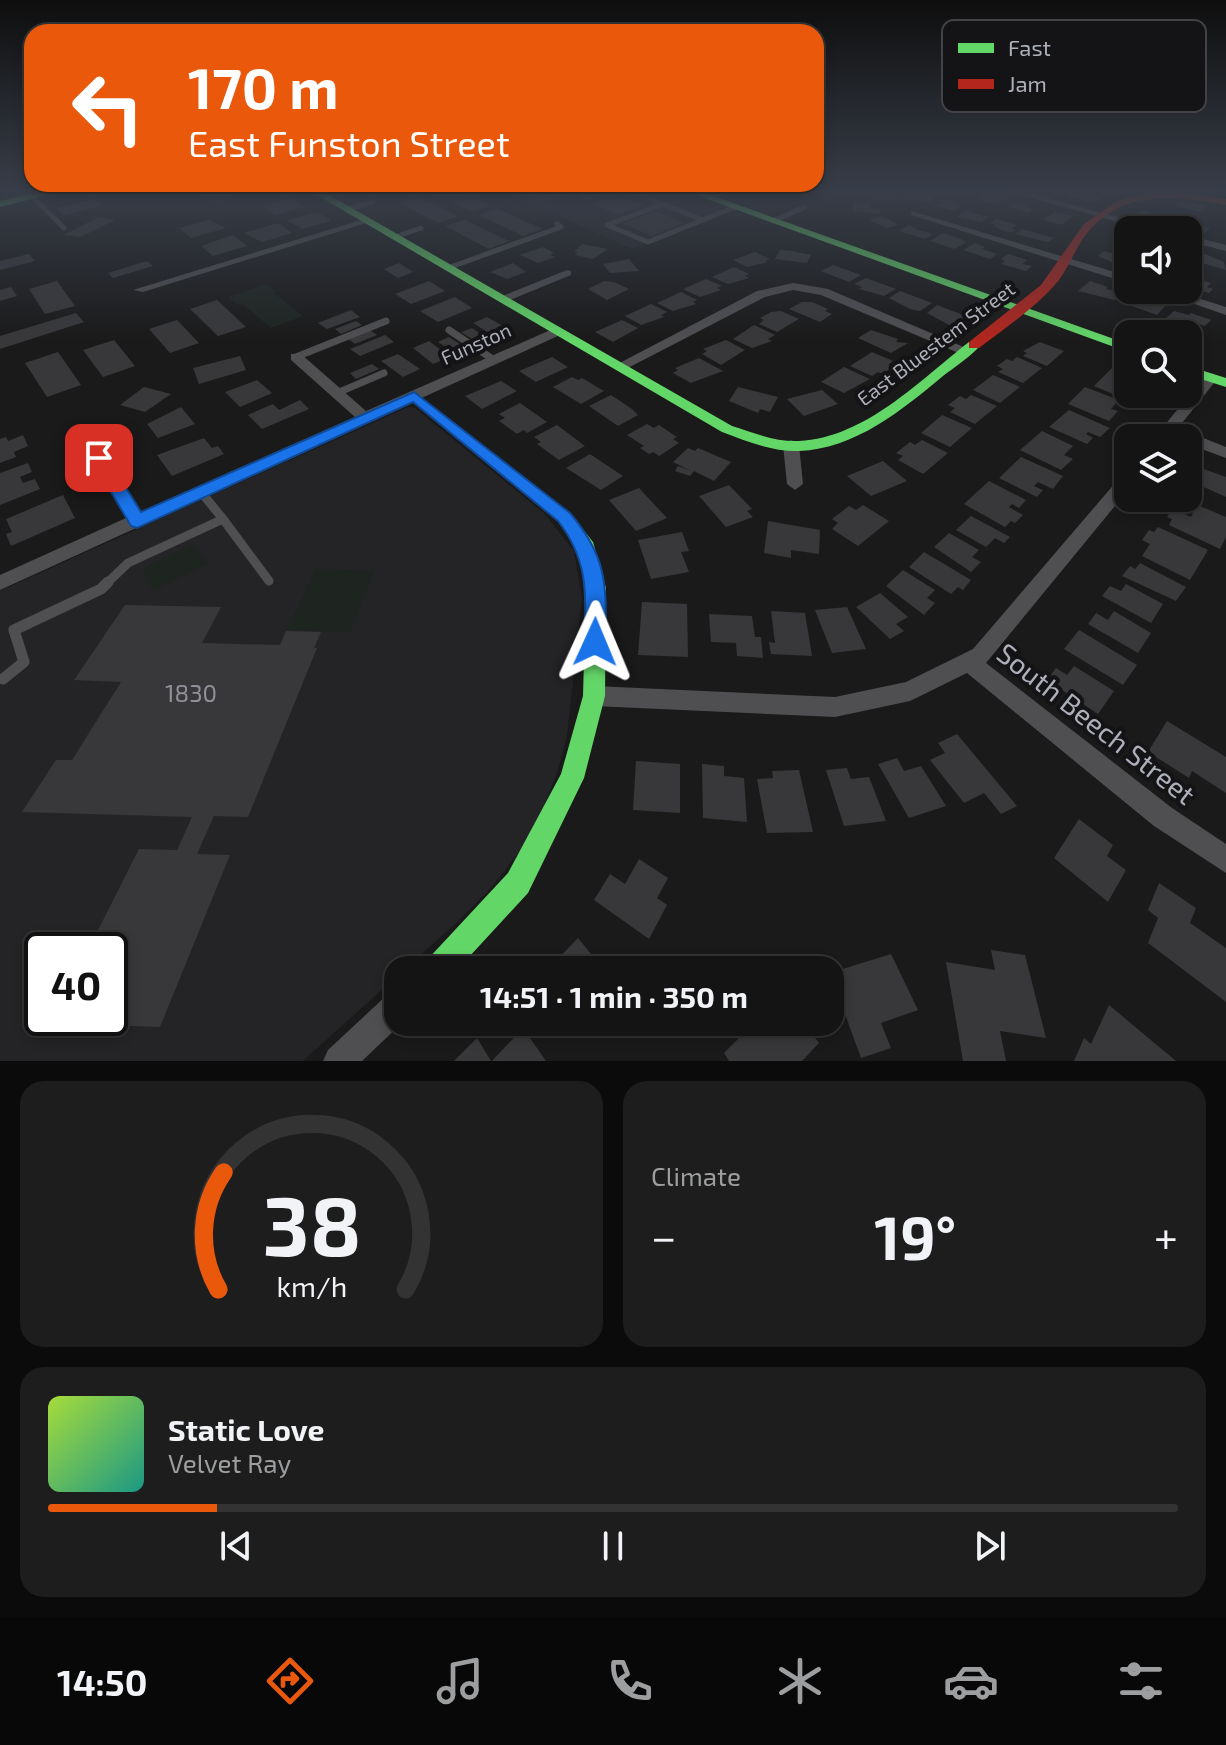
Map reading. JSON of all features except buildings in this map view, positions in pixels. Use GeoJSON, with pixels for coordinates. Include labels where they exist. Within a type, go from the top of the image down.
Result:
{"type":"FeatureCollection","features":[{"type":"Feature","properties":{"kind":"street"},"geometry":{"type":"LineString","coordinates":[[139,290],[300,242]]}},
{"type":"Feature","properties":{"kind":"street"},"geometry":{"type":"LineString","coordinates":[[404,242],[555,332],[727,429],[760,441],[791,445],[795,484]]}},
{"type":"Feature","properties":{"kind":"street"},"geometry":{"type":"LineString","coordinates":[[830,242],[1114,343]]}},
{"type":"Feature","properties":{"kind":"street"},"geometry":{"type":"LineString","coordinates":[[1004,242],[1114,276]]}},
{"type":"Feature","properties":{"kind":"street","name":"East Bluestem Street"},"geometry":{"type":"LineString","coordinates":[[791,445],[843,437],[877,418],[1021,310],[1055,277],[1076,242]]}},
{"type":"Feature","properties":{"kind":"street"},"geometry":{"type":"LineString","coordinates":[[1202,242],[1226,248]]}},
{"type":"Feature","properties":{"kind":"street"},"geometry":{"type":"LineString","coordinates":[[501,299],[567,273]]}},
{"type":"Feature","properties":{"kind":"street"},"geometry":{"type":"LineString","coordinates":[[619,367],[792,281],[966,351]]}},
{"type":"Feature","properties":{"kind":"street"},"geometry":{"type":"LineString","coordinates":[[1202,303],[1226,311]]}},
{"type":"Feature","properties":{"kind":"street","name":"Funston"},"geometry":{"type":"LineString","coordinates":[[365,418],[555,332]]}},
{"type":"Feature","properties":{"kind":"street"},"geometry":{"type":"LineString","coordinates":[[0,583],[365,418],[296,357]]}},
{"type":"Feature","properties":{"kind":"street"},"geometry":{"type":"LineString","coordinates":[[1175,424],[1219,381]]}},
{"type":"Feature","properties":{"kind":"street"},"geometry":{"type":"LineString","coordinates":[[414,396],[564,517],[584,542],[596,588],[594,696],[572,778],[518,883],[450,956]]}},
{"type":"Feature","properties":{"kind":"street"},"geometry":{"type":"LineString","coordinates":[[86,437],[137,521]]}},
{"type":"Feature","properties":{"kind":"street"},"geometry":{"type":"LineString","coordinates":[[1202,446],[1226,453]]}},
{"type":"Feature","properties":{"kind":"street"},"geometry":{"type":"LineString","coordinates":[[594,696],[835,707],[910,691],[981,655],[1114,496]]}},
{"type":"Feature","properties":{"kind":"street","name":"South Beech Street"},"geometry":{"type":"LineString","coordinates":[[968,661],[1163,817],[1226,860]]}},
{"type":"Feature","properties":{"kind":"street"},"geometry":{"type":"LineString","coordinates":[[339,1061],[384,1019]]}},
{"type":"Feature","properties":{"kind":"lane"},"geometry":{"type":"LineString","coordinates":[[448,268],[521,242]]}},
{"type":"Feature","properties":{"kind":"lane"},"geometry":{"type":"LineString","coordinates":[[296,357],[386,321]]}},
{"type":"Feature","properties":{"kind":"lane"},"geometry":{"type":"LineString","coordinates":[[449,330],[494,360]]}},
{"type":"Feature","properties":{"kind":"lane"},"geometry":{"type":"LineString","coordinates":[[337,393],[384,373]]}},
{"type":"Feature","properties":{"kind":"lane"},"geometry":{"type":"LineString","coordinates":[[201,492],[269,581]]}},
{"type":"Feature","properties":{"kind":"lane"},"geometry":{"type":"LineString","coordinates":[[3,679],[24,662],[14,630],[101,589],[128,563],[223,519]]}},
{"type":"Feature","properties":{"kind":"shaded area"},"geometry":{"type":"Polygon","coordinates":[[[615,242],[651,242],[632,249],[615,242]]]}},
{"type":"Feature","properties":{"kind":"shaded area"},"geometry":{"type":"Polygon","coordinates":[[[266,284],[303,316],[271,328],[243,304],[238,305],[228,297],[266,284]]]}},
{"type":"Feature","properties":{"kind":"shaded area"},"geometry":{"type":"Polygon","coordinates":[[[408,407],[415,408],[545,514],[574,551],[582,597],[567,736],[557,773],[533,834],[491,888],[419,956],[384,956],[384,988],[303,1061],[0,1061],[0,591],[408,407]]]}},
{"type":"Feature","properties":{"kind":"shaded area"},"geometry":{"type":"Polygon","coordinates":[[[194,544],[208,564],[153,591],[142,569],[194,544]]]}},
{"type":"Feature","properties":{"kind":"shaded area"},"geometry":{"type":"Polygon","coordinates":[[[316,569],[374,571],[350,632],[287,630],[316,569]]]}},
{"type":"Feature","properties":{"kind":"traffic: fast"},"geometry":{"type":"LineString","coordinates":[[403,242],[727,429],[771,443],[799,446],[823,443],[846,435],[892,409],[974,345]]}},
{"type":"Feature","properties":{"kind":"traffic: fast"},"geometry":{"type":"LineString","coordinates":[[831,242],[1114,343]]}},
{"type":"Feature","properties":{"kind":"traffic: fast"},"geometry":{"type":"LineString","coordinates":[[1202,375],[1226,383]]}},
{"type":"Feature","properties":{"kind":"traffic: fast"},"geometry":{"type":"LineString","coordinates":[[414,396],[564,517],[584,542],[596,588],[594,696],[572,778],[518,883],[450,956]]}},
{"type":"Feature","properties":{"kind":"traffic: jam"},"geometry":{"type":"LineString","coordinates":[[974,345],[1045,287],[1059,272],[1077,242]]}},
{"type":"Feature","properties":{"kind":"route"},"geometry":{"type":"LineString","coordinates":[[99,458],[137,521],[414,396],[564,517],[584,542],[596,588],[595,642]]}}]}
